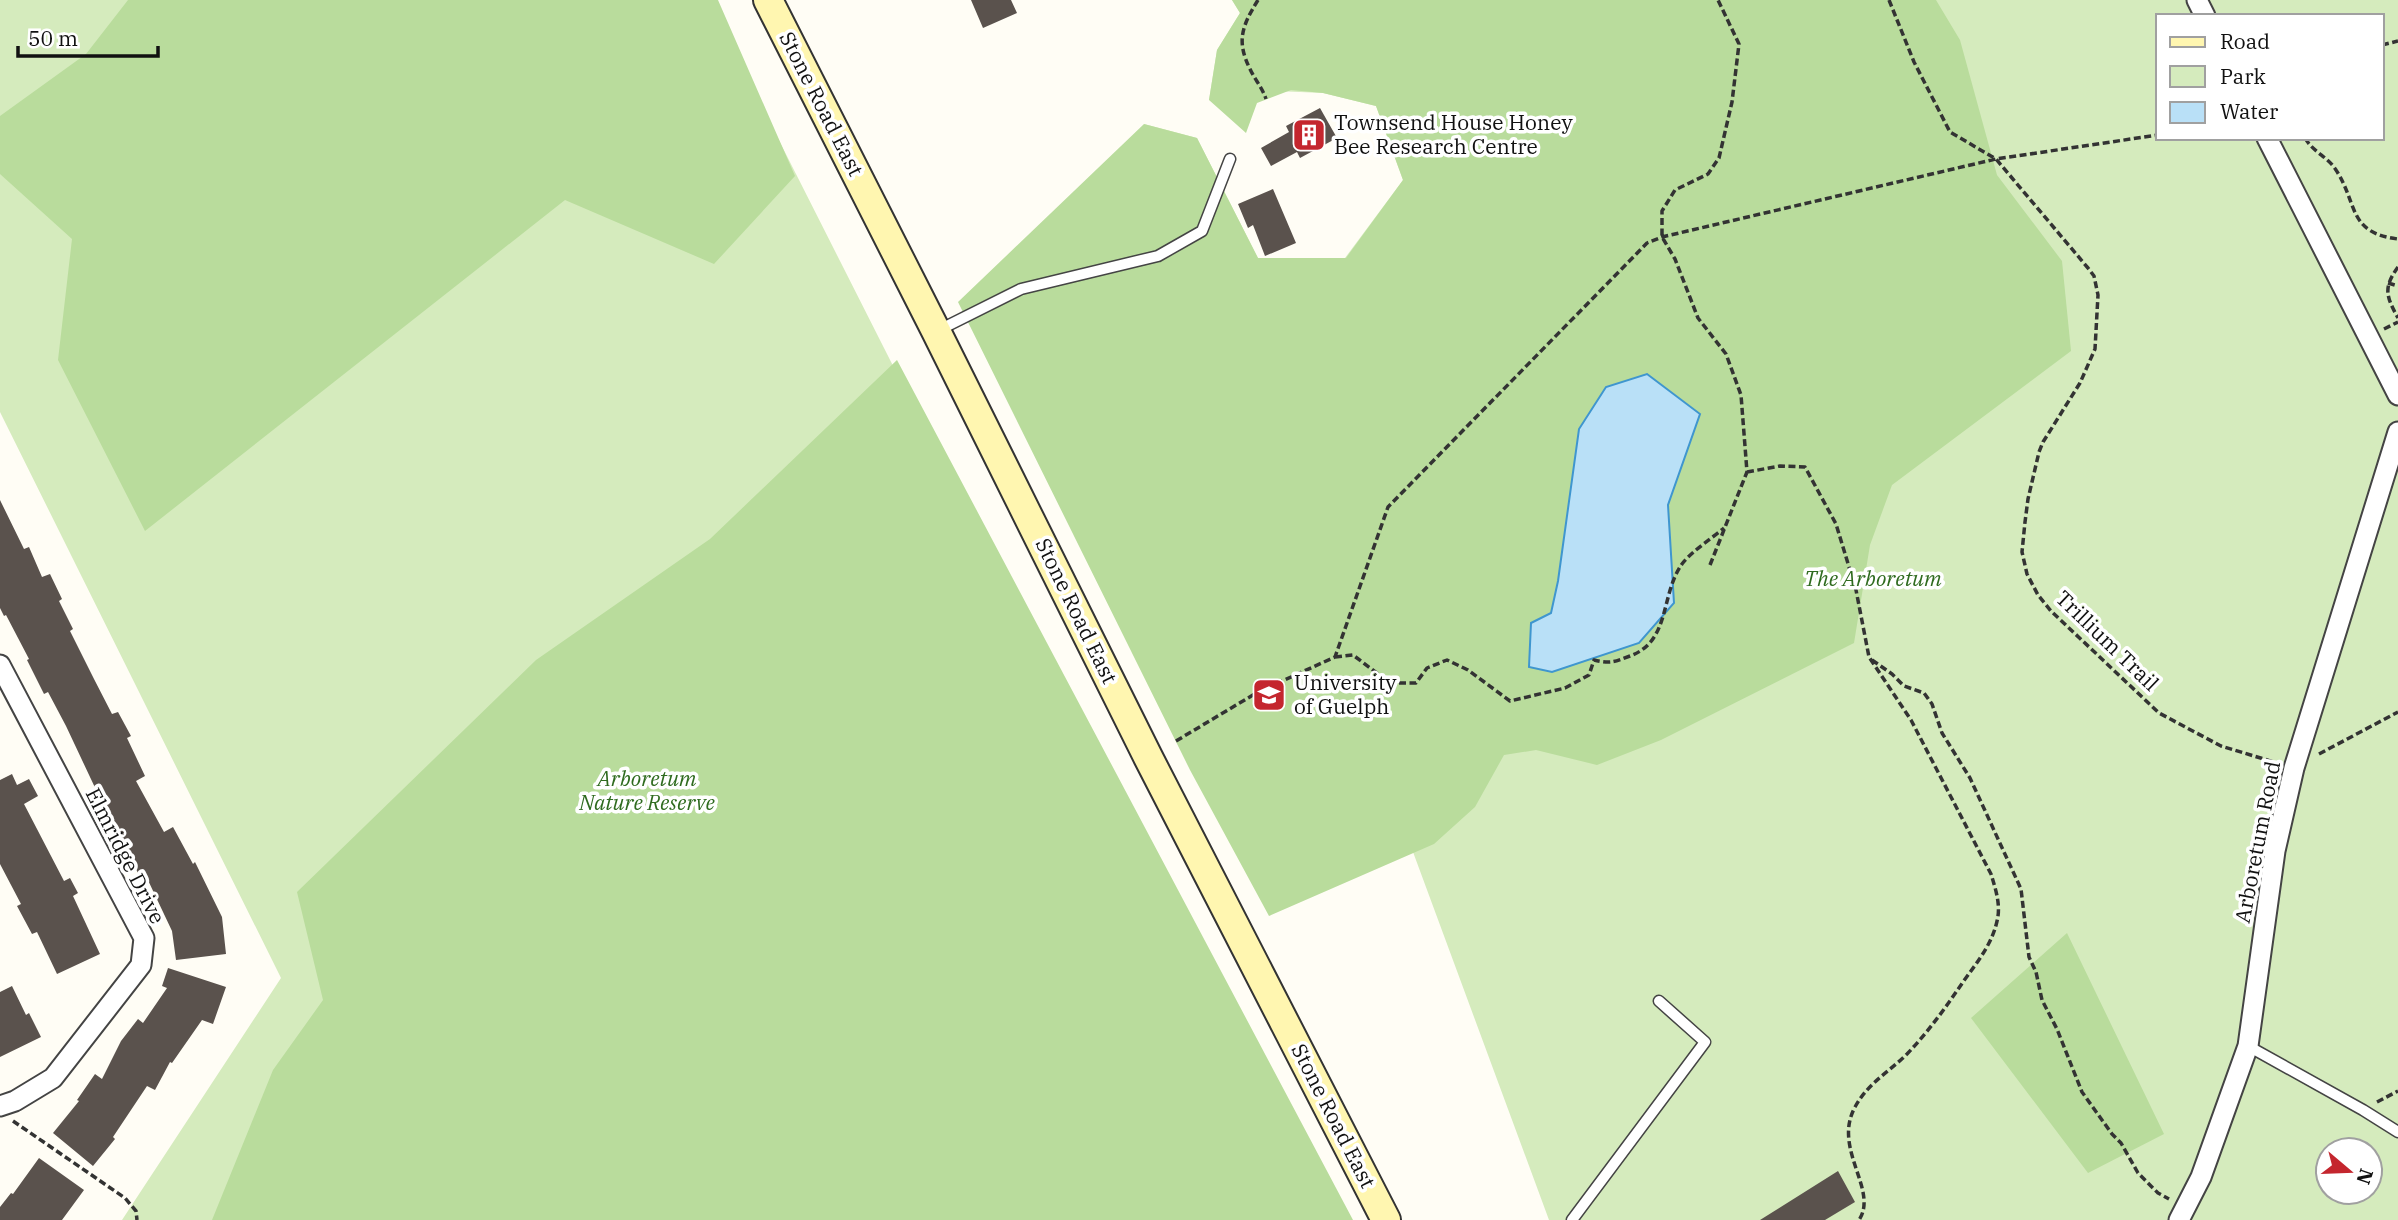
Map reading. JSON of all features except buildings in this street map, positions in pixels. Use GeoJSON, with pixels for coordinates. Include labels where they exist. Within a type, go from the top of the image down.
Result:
{"type":"FeatureCollection","features":[{"type":"Feature","properties":{"kind":"main road","name":"Stone Road East"},"geometry":{"type":"LineString","coordinates":[[768,0],[1149,757],[1386,1220]]}},
{"type":"Feature","properties":{"kind":"street"},"geometry":{"type":"LineString","coordinates":[[2268,140],[2395,389]]}},
{"type":"Feature","properties":{"kind":"street","name":"Arboretum Road"},"geometry":{"type":"LineString","coordinates":[[2182,1214],[2201,1177],[2248,1046],[2275,851],[2294,768],[2398,432]]}},
{"type":"Feature","properties":{"kind":"street","name":"Elmridge Drive"},"geometry":{"type":"LineString","coordinates":[[0,665],[144,938],[141,965],[53,1078],[15,1101],[6,1113]]}},
{"type":"Feature","properties":{"kind":"lane"},"geometry":{"type":"LineString","coordinates":[[936,331],[1021,289],[1158,256],[1202,231],[1230,159]]}},
{"type":"Feature","properties":{"kind":"lane"},"geometry":{"type":"LineString","coordinates":[[1572,1220],[1704,1042],[1659,1001]]}},
{"type":"Feature","properties":{"kind":"lane"},"geometry":{"type":"LineString","coordinates":[[2248,1046],[2398,1132]]}},
{"type":"Feature","properties":{"kind":"path"},"geometry":{"type":"LineString","coordinates":[[1258,0],[1248,16],[1240,41],[1250,70],[1262,86],[1266,99]]}},
{"type":"Feature","properties":{"kind":"path"},"geometry":{"type":"LineString","coordinates":[[1710,565],[1747,472],[1741,395],[1726,354],[1698,318],[1675,259],[1662,237],[1662,211],[1675,190],[1708,174],[1718,158],[1730,113],[1739,44],[1718,0]]}},
{"type":"Feature","properties":{"kind":"path","name":"Trillium Trail"},"geometry":{"type":"LineString","coordinates":[[1889,0],[1914,62],[1950,132],[1996,159],[2094,276],[2098,295],[2096,337],[2090,365],[2043,442],[2028,499],[2022,552],[2032,586],[2069,629],[2159,713],[2221,746],[2294,768]]}},
{"type":"Feature","properties":{"kind":"path"},"geometry":{"type":"LineString","coordinates":[[1335,657],[1388,507],[1647,243],[1662,237],[1996,159],[2156,135]]}},
{"type":"Feature","properties":{"kind":"path"},"geometry":{"type":"LineString","coordinates":[[2306,140],[2336,168],[2361,226],[2386,238],[2398,239]]}},
{"type":"Feature","properties":{"kind":"path"},"geometry":{"type":"LineString","coordinates":[[2398,267],[2388,283],[2388,299],[2398,318]]}},
{"type":"Feature","properties":{"kind":"path"},"geometry":{"type":"LineString","coordinates":[[2388,283],[2398,286]]}},
{"type":"Feature","properties":{"kind":"path"},"geometry":{"type":"LineString","coordinates":[[1747,472],[1780,466],[1804,467],[1836,524],[1856,590],[1869,657],[1911,720],[1991,874],[1997,894],[1998,915],[1986,953],[1938,1021],[1905,1056],[1870,1084],[1854,1109],[1847,1132],[1853,1165],[1865,1194],[1864,1213],[1859,1220]]}},
{"type":"Feature","properties":{"kind":"path"},"geometry":{"type":"LineString","coordinates":[[1176,741],[1258,692],[1335,657],[1353,655],[1390,683],[1416,683],[1427,668],[1447,660],[1468,670],[1510,701],[1565,688],[1589,675],[1594,660],[1610,664],[1638,653],[1655,639],[1683,563],[1727,526]]}},
{"type":"Feature","properties":{"kind":"path"},"geometry":{"type":"LineString","coordinates":[[1869,657],[1904,686],[1924,693],[1932,704],[1942,733],[1970,778],[2021,889],[2029,957],[2036,972],[2042,1000],[2057,1029],[2082,1092],[2121,1143],[2138,1173],[2182,1214]]}},
{"type":"Feature","properties":{"kind":"path"},"geometry":{"type":"LineString","coordinates":[[2294,768],[2398,712]]}},
{"type":"Feature","properties":{"kind":"path"},"geometry":{"type":"LineString","coordinates":[[2363,1110],[2398,1091]]}},
{"type":"Feature","properties":{"kind":"path"},"geometry":{"type":"LineString","coordinates":[[6,1113],[125,1198],[136,1211],[137,1220]]}},
{"type":"Feature","properties":{"kind":"green space","name":"Arboretum Nature Reserve"},"geometry":{"type":"Polygon","coordinates":[[[0,0],[708,0],[1325,1220],[122,1220],[281,978],[0,412],[0,0]]]}},
{"type":"Feature","properties":{"kind":"green space"},"geometry":{"type":"Polygon","coordinates":[[[128,0],[718,0],[795,176],[714,264],[565,200],[145,531],[58,360],[72,239],[0,174],[0,116],[86,54],[128,0]]]}},
{"type":"Feature","properties":{"kind":"green space","name":"The Arboretum"},"geometry":{"type":"Polygon","coordinates":[[[1232,0],[2398,0],[2398,1220],[1549,1220],[1144,124],[1197,138],[1258,258],[1345,258],[1403,180],[1376,106],[1323,93],[1276,91],[1209,100],[1217,50],[1240,13],[1232,0]]]}},
{"type":"Feature","properties":{"kind":"green space"},"geometry":{"type":"Polygon","coordinates":[[[1232,0],[1936,0],[1960,40],[1997,175],[2062,261],[2071,351],[1892,485],[1870,545],[1854,643],[1661,740],[1597,765],[1536,750],[1504,755],[1475,807],[1434,844],[1269,916],[1190,770],[958,302],[1144,124],[1197,138],[1258,258],[1346,258],[1403,180],[1376,106],[1323,93],[1291,90],[1257,103],[1246,133],[1209,100],[1217,50],[1240,13],[1232,0]]]}},
{"type":"Feature","properties":{"kind":"green space"},"geometry":{"type":"Polygon","coordinates":[[[897,360],[1353,1220],[212,1220],[273,1070],[323,1000],[297,892],[536,660],[710,539],[897,360]]]}},
{"type":"Feature","properties":{"kind":"green space"},"geometry":{"type":"Polygon","coordinates":[[[2067,933],[2164,1134],[2088,1173],[1971,1018],[2067,933]]]}},
{"type":"Feature","properties":{"kind":"water"},"geometry":{"type":"Polygon","coordinates":[[[1647,374],[1700,414],[1668,505],[1674,603],[1639,643],[1552,672],[1529,667],[1531,623],[1551,613],[1558,581],[1579,429],[1606,387],[1647,374]]]}},
{"type":"Feature","properties":{"kind":"place","name":"Townsend House Honey Bee Research Centre"},"geometry":{"type":"Point","coordinates":[1309,135]}},
{"type":"Feature","properties":{"kind":"place","name":"University of Guelph"},"geometry":{"type":"Point","coordinates":[1269,695]}}]}
